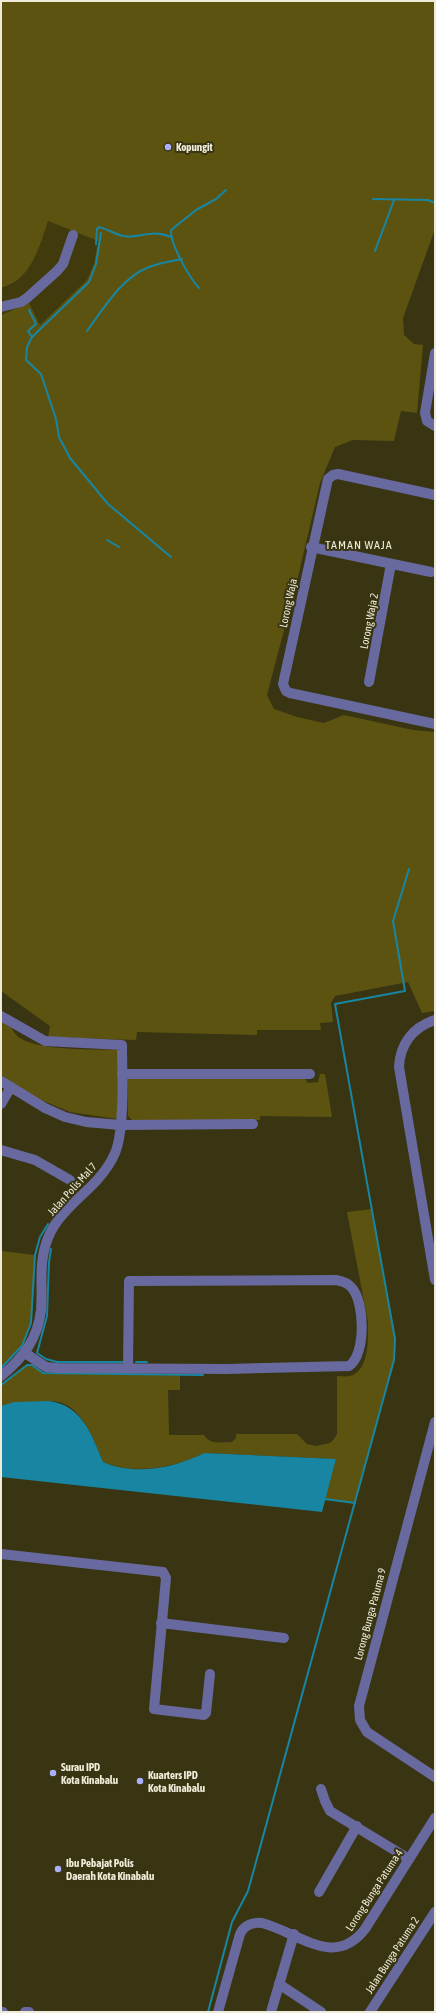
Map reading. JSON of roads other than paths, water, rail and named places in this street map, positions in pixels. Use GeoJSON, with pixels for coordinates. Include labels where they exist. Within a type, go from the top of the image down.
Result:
{"type":"FeatureCollection","features":[{"type":"Feature","properties":{"kind":"street"},"geometry":{"type":"LineString","coordinates":[[1,308],[21,302],[57,271],[63,264],[73,235]]}},
{"type":"Feature","properties":{"kind":"street"},"geometry":{"type":"LineString","coordinates":[[435,353],[425,413],[427,421],[435,426]]}},
{"type":"Feature","properties":{"kind":"street","name":"Lorong Waja"},"geometry":{"type":"LineString","coordinates":[[435,495],[338,474],[333,475],[326,481],[284,679],[284,688],[286,691],[349,707],[435,724]]}},
{"type":"Feature","properties":{"kind":"street"},"geometry":{"type":"LineString","coordinates":[[311,547],[431,572]]}},
{"type":"Feature","properties":{"kind":"street","name":"Lorong Waja 2"},"geometry":{"type":"LineString","coordinates":[[369,682],[391,564]]}},
{"type":"Feature","properties":{"kind":"street","name":"Jalan Polis Mal 7"},"geometry":{"type":"LineString","coordinates":[[1,1016],[45,1041],[122,1045],[120,1125],[116,1152],[106,1170],[63,1216],[48,1236],[42,1255],[41,1311],[33,1340],[25,1353],[1,1376]]}},
{"type":"Feature","properties":{"kind":"street"},"geometry":{"type":"LineString","coordinates":[[435,1020],[416,1030],[409,1037],[400,1055],[399,1067],[435,1280]]}},
{"type":"Feature","properties":{"kind":"street"},"geometry":{"type":"LineString","coordinates":[[122,1074],[310,1074]]}},
{"type":"Feature","properties":{"kind":"street"},"geometry":{"type":"LineString","coordinates":[[1,1081],[45,1108],[65,1117],[86,1122],[120,1125],[253,1124]]}},
{"type":"Feature","properties":{"kind":"street"},"geometry":{"type":"LineString","coordinates":[[1,1104],[11,1087]]}},
{"type":"Feature","properties":{"kind":"street"},"geometry":{"type":"LineString","coordinates":[[1,1150],[35,1160],[70,1180]]}},
{"type":"Feature","properties":{"kind":"street"},"geometry":{"type":"LineString","coordinates":[[25,1353],[46,1366],[128,1368],[349,1366],[357,1358],[360,1346],[361,1324],[359,1304],[353,1288],[349,1284],[336,1280],[129,1281],[128,1368]]}},
{"type":"Feature","properties":{"kind":"street","name":"Lorong Bunga Patuma 9"},"geometry":{"type":"LineString","coordinates":[[435,1422],[359,1706],[360,1720],[367,1732],[435,1778]]}},
{"type":"Feature","properties":{"kind":"street"},"geometry":{"type":"LineString","coordinates":[[1,1554],[163,1572],[166,1578],[154,1708],[205,1714],[210,1674]]}},
{"type":"Feature","properties":{"kind":"street"},"geometry":{"type":"LineString","coordinates":[[162,1623],[284,1638]]}},
{"type":"Feature","properties":{"kind":"street"},"geometry":{"type":"LineString","coordinates":[[321,1789],[325,1802],[330,1811],[357,1826],[409,1859]]}},
{"type":"Feature","properties":{"kind":"street","name":"Lorong Bunga Patuma 4"},"geometry":{"type":"LineString","coordinates":[[218,2012],[242,1930],[251,1924],[262,1923],[328,1948],[342,1947],[354,1942],[366,1929],[435,1818]]}},
{"type":"Feature","properties":{"kind":"street"},"geometry":{"type":"LineString","coordinates":[[319,1892],[357,1826]]}},
{"type":"Feature","properties":{"kind":"street","name":"Jalan Bunga Patuma 2"},"geometry":{"type":"LineString","coordinates":[[370,2012],[435,1913]]}},
{"type":"Feature","properties":{"kind":"street"},"geometry":{"type":"LineString","coordinates":[[271,2012],[294,1934]]}},
{"type":"Feature","properties":{"kind":"street"},"geometry":{"type":"LineString","coordinates":[[279,1984],[321,2012]]}},
{"type":"Feature","properties":{"kind":"water"},"geometry":{"type":"Polygon","coordinates":[[[49,1401],[70,1408],[78,1415],[90,1432],[103,1462],[128,1469],[167,1466],[180,1463],[204,1453],[336,1459],[322,1512],[1,1477],[1,1406],[14,1402],[49,1401]]]}},
{"type":"Feature","properties":{"kind":"waterway"},"geometry":{"type":"LineString","coordinates":[[199,288],[190,276],[177,252],[171,230],[196,210],[216,199],[226,190]]}},
{"type":"Feature","properties":{"kind":"waterway"},"geometry":{"type":"LineString","coordinates":[[373,199],[428,200],[435,203]]}},
{"type":"Feature","properties":{"kind":"waterway"},"geometry":{"type":"LineString","coordinates":[[375,251],[394,200]]}},
{"type":"Feature","properties":{"kind":"waterway"},"geometry":{"type":"LineString","coordinates":[[96,244],[97,229],[99,227],[129,237],[157,233],[171,237]]}},
{"type":"Feature","properties":{"kind":"waterway"},"geometry":{"type":"LineString","coordinates":[[101,233],[96,264],[89,282],[32,337],[27,347],[26,360],[41,374],[56,419],[59,437],[70,458],[108,504],[171,557]]}},
{"type":"Feature","properties":{"kind":"waterway"},"geometry":{"type":"LineString","coordinates":[[87,331],[114,294],[130,278],[149,267],[182,259]]}},
{"type":"Feature","properties":{"kind":"waterway"},"geometry":{"type":"LineString","coordinates":[[29,310],[36,324],[28,331],[32,337]]}},
{"type":"Feature","properties":{"kind":"waterway"},"geometry":{"type":"LineString","coordinates":[[107,540],[119,547]]}},
{"type":"Feature","properties":{"kind":"waterway"},"geometry":{"type":"LineString","coordinates":[[208,2012],[232,1922],[248,1891],[394,1360],[395,1339],[335,1004],[405,991],[393,921],[409,869]]}},
{"type":"Feature","properties":{"kind":"waterway"},"geometry":{"type":"LineString","coordinates":[[1,1368],[22,1346],[31,1323],[35,1255],[40,1237],[48,1224]]}},
{"type":"Feature","properties":{"kind":"waterway"},"geometry":{"type":"LineString","coordinates":[[51,1249],[49,1262],[47,1316],[37,1353],[46,1359],[57,1362],[125,1362]]}},
{"type":"Feature","properties":{"kind":"waterway"},"geometry":{"type":"LineString","coordinates":[[136,1362],[147,1362]]}},
{"type":"Feature","properties":{"kind":"waterway"},"geometry":{"type":"LineString","coordinates":[[1,1385],[27,1365],[32,1365],[43,1373],[203,1375]]}},
{"type":"Feature","properties":{"kind":"waterway"},"geometry":{"type":"LineString","coordinates":[[325,1499],[355,1503]]}},
{"type":"Feature","properties":{"kind":"place","name":"Kopungit"},"geometry":{"type":"Point","coordinates":[168,147]}},
{"type":"Feature","properties":{"kind":"place","name":"Surau IPD Kota Kinabalu"},"geometry":{"type":"Point","coordinates":[53,1773]}},
{"type":"Feature","properties":{"kind":"place","name":"Kuarters IPD Kota Kinabalu"},"geometry":{"type":"Point","coordinates":[140,1781]}},
{"type":"Feature","properties":{"kind":"place","name":"Ibu Pebajat Polis Daerah Kota Kinabalu"},"geometry":{"type":"Point","coordinates":[58,1869]}},
{"type":"Feature","properties":{"kind":"district","name":"TAMAN WAJA"},"geometry":{"type":"Point","coordinates":[359,545]}}]}
